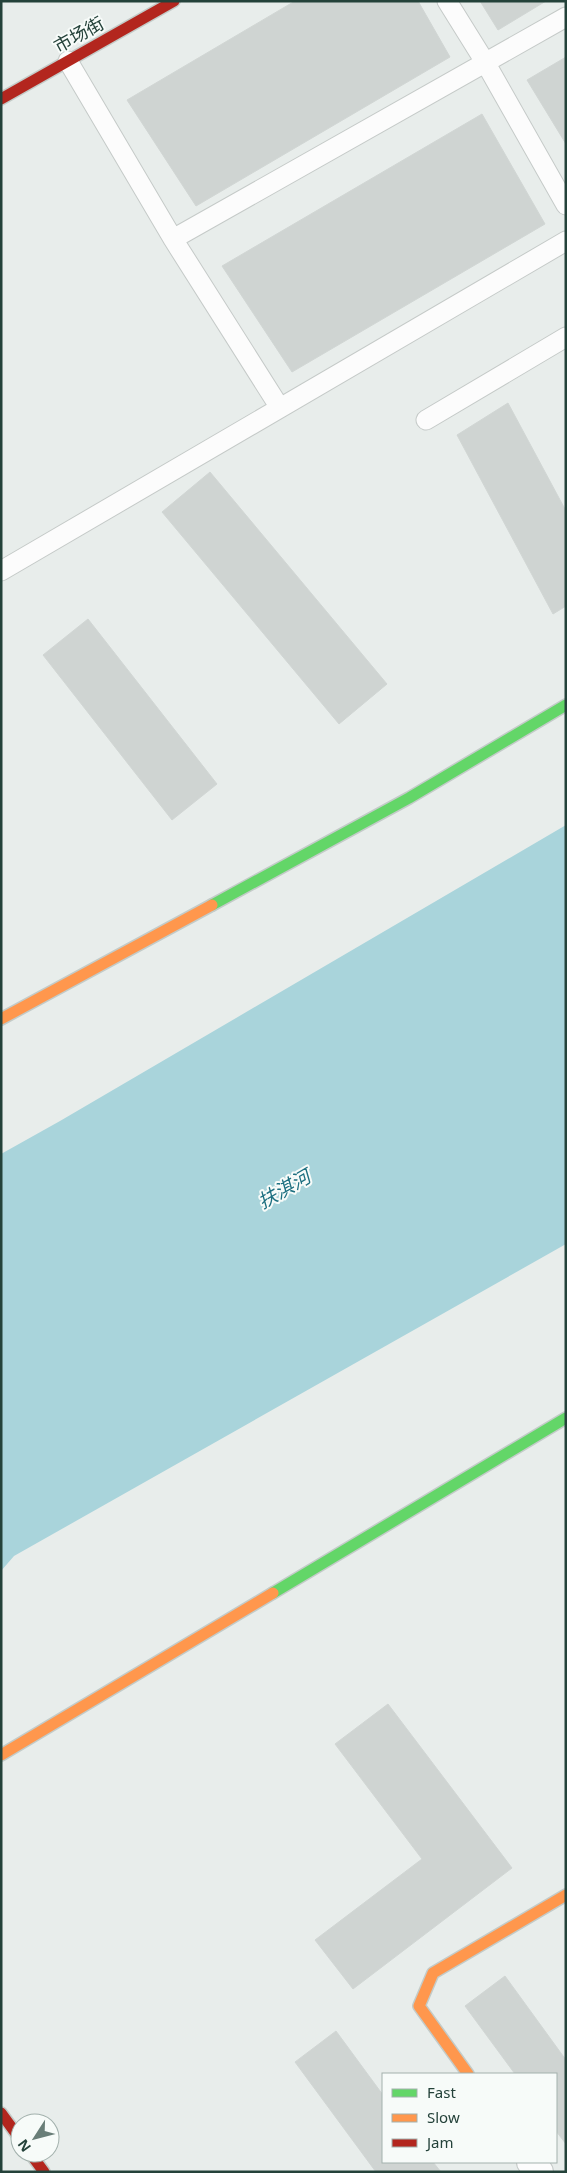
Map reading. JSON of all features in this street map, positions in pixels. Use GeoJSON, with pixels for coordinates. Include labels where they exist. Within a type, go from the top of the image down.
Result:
{"type":"FeatureCollection","features":[{"type":"Feature","properties":{"kind":"street","name":"市场街"},"geometry":{"type":"LineString","coordinates":[[1,99],[174,1]]}},
{"type":"Feature","properties":{"kind":"street"},"geometry":{"type":"LineString","coordinates":[[1,1019],[409,798],[566,705]]}},
{"type":"Feature","properties":{"kind":"street"},"geometry":{"type":"LineString","coordinates":[[1,1755],[566,1418]]}},
{"type":"Feature","properties":{"kind":"street"},"geometry":{"type":"LineString","coordinates":[[467,2073],[419,2006],[433,1973],[566,1895]]}},
{"type":"Feature","properties":{"kind":"street"},"geometry":{"type":"LineString","coordinates":[[1,2113],[10,2125]]}},
{"type":"Feature","properties":{"kind":"lane"},"geometry":{"type":"LineString","coordinates":[[447,1],[485,62],[566,205]]}},
{"type":"Feature","properties":{"kind":"lane"},"geometry":{"type":"LineString","coordinates":[[173,239],[566,17]]}},
{"type":"Feature","properties":{"kind":"lane"},"geometry":{"type":"LineString","coordinates":[[68,61],[173,239],[280,408]]}},
{"type":"Feature","properties":{"kind":"lane"},"geometry":{"type":"LineString","coordinates":[[1,571],[566,241]]}},
{"type":"Feature","properties":{"kind":"lane"},"geometry":{"type":"LineString","coordinates":[[426,420],[566,337]]}},
{"type":"Feature","properties":{"kind":"water","name":"扶淇河"},"geometry":{"type":"Polygon","coordinates":[[[566,825],[566,1244],[14,1556],[1,1571],[1,1154],[566,825]]]}},
{"type":"Feature","properties":{"kind":"building"},"geometry":{"type":"Polygon","coordinates":[[[295,1],[418,1],[450,57],[196,206],[127,100],[295,1]]]}},
{"type":"Feature","properties":{"kind":"building"},"geometry":{"type":"Polygon","coordinates":[[[480,1],[546,1],[498,30],[480,1]]]}},
{"type":"Feature","properties":{"kind":"building"},"geometry":{"type":"Polygon","coordinates":[[[566,57],[566,144],[527,80],[566,57]]]}},
{"type":"Feature","properties":{"kind":"building"},"geometry":{"type":"Polygon","coordinates":[[[482,114],[545,224],[292,372],[222,266],[482,114]]]}},
{"type":"Feature","properties":{"kind":"building"},"geometry":{"type":"Polygon","coordinates":[[[508,403],[566,511],[566,606],[553,614],[457,435],[508,403]]]}},
{"type":"Feature","properties":{"kind":"building"},"geometry":{"type":"Polygon","coordinates":[[[210,472],[387,684],[339,724],[162,512],[210,472]]]}},
{"type":"Feature","properties":{"kind":"building"},"geometry":{"type":"Polygon","coordinates":[[[88,619],[217,784],[172,820],[43,655],[88,619]]]}},
{"type":"Feature","properties":{"kind":"building"},"geometry":{"type":"Polygon","coordinates":[[[388,1704],[512,1868],[353,1989],[315,1940],[422,1859],[335,1744],[388,1704]]]}},
{"type":"Feature","properties":{"kind":"building"},"geometry":{"type":"Polygon","coordinates":[[[505,1976],[566,2060],[566,2144],[557,2132],[557,2073],[514,2073],[465,2006],[505,1976]]]}},
{"type":"Feature","properties":{"kind":"building"},"geometry":{"type":"Polygon","coordinates":[[[336,2031],[382,2094],[382,2163],[434,2163],[441,2172],[376,2172],[295,2062],[336,2031]]]}},
{"type":"Feature","properties":{"kind":"traffic: fast"},"geometry":{"type":"LineString","coordinates":[[212,905],[409,798],[566,705]]}},
{"type":"Feature","properties":{"kind":"traffic: fast"},"geometry":{"type":"LineString","coordinates":[[273,1593],[566,1418]]}},
{"type":"Feature","properties":{"kind":"traffic: slow"},"geometry":{"type":"LineString","coordinates":[[1,1019],[212,905]]}},
{"type":"Feature","properties":{"kind":"traffic: slow"},"geometry":{"type":"LineString","coordinates":[[1,1755],[273,1593]]}},
{"type":"Feature","properties":{"kind":"traffic: slow"},"geometry":{"type":"LineString","coordinates":[[467,2073],[419,2006],[433,1973],[566,1895]]}},
{"type":"Feature","properties":{"kind":"traffic: jam"},"geometry":{"type":"LineString","coordinates":[[1,99],[174,1]]}},
{"type":"Feature","properties":{"kind":"traffic: jam"},"geometry":{"type":"LineString","coordinates":[[1,2113],[10,2125]]}},
{"type":"Feature","properties":{"kind":"traffic: jam"},"geometry":{"type":"LineString","coordinates":[[37,2163],[44,2172]]}}]}
